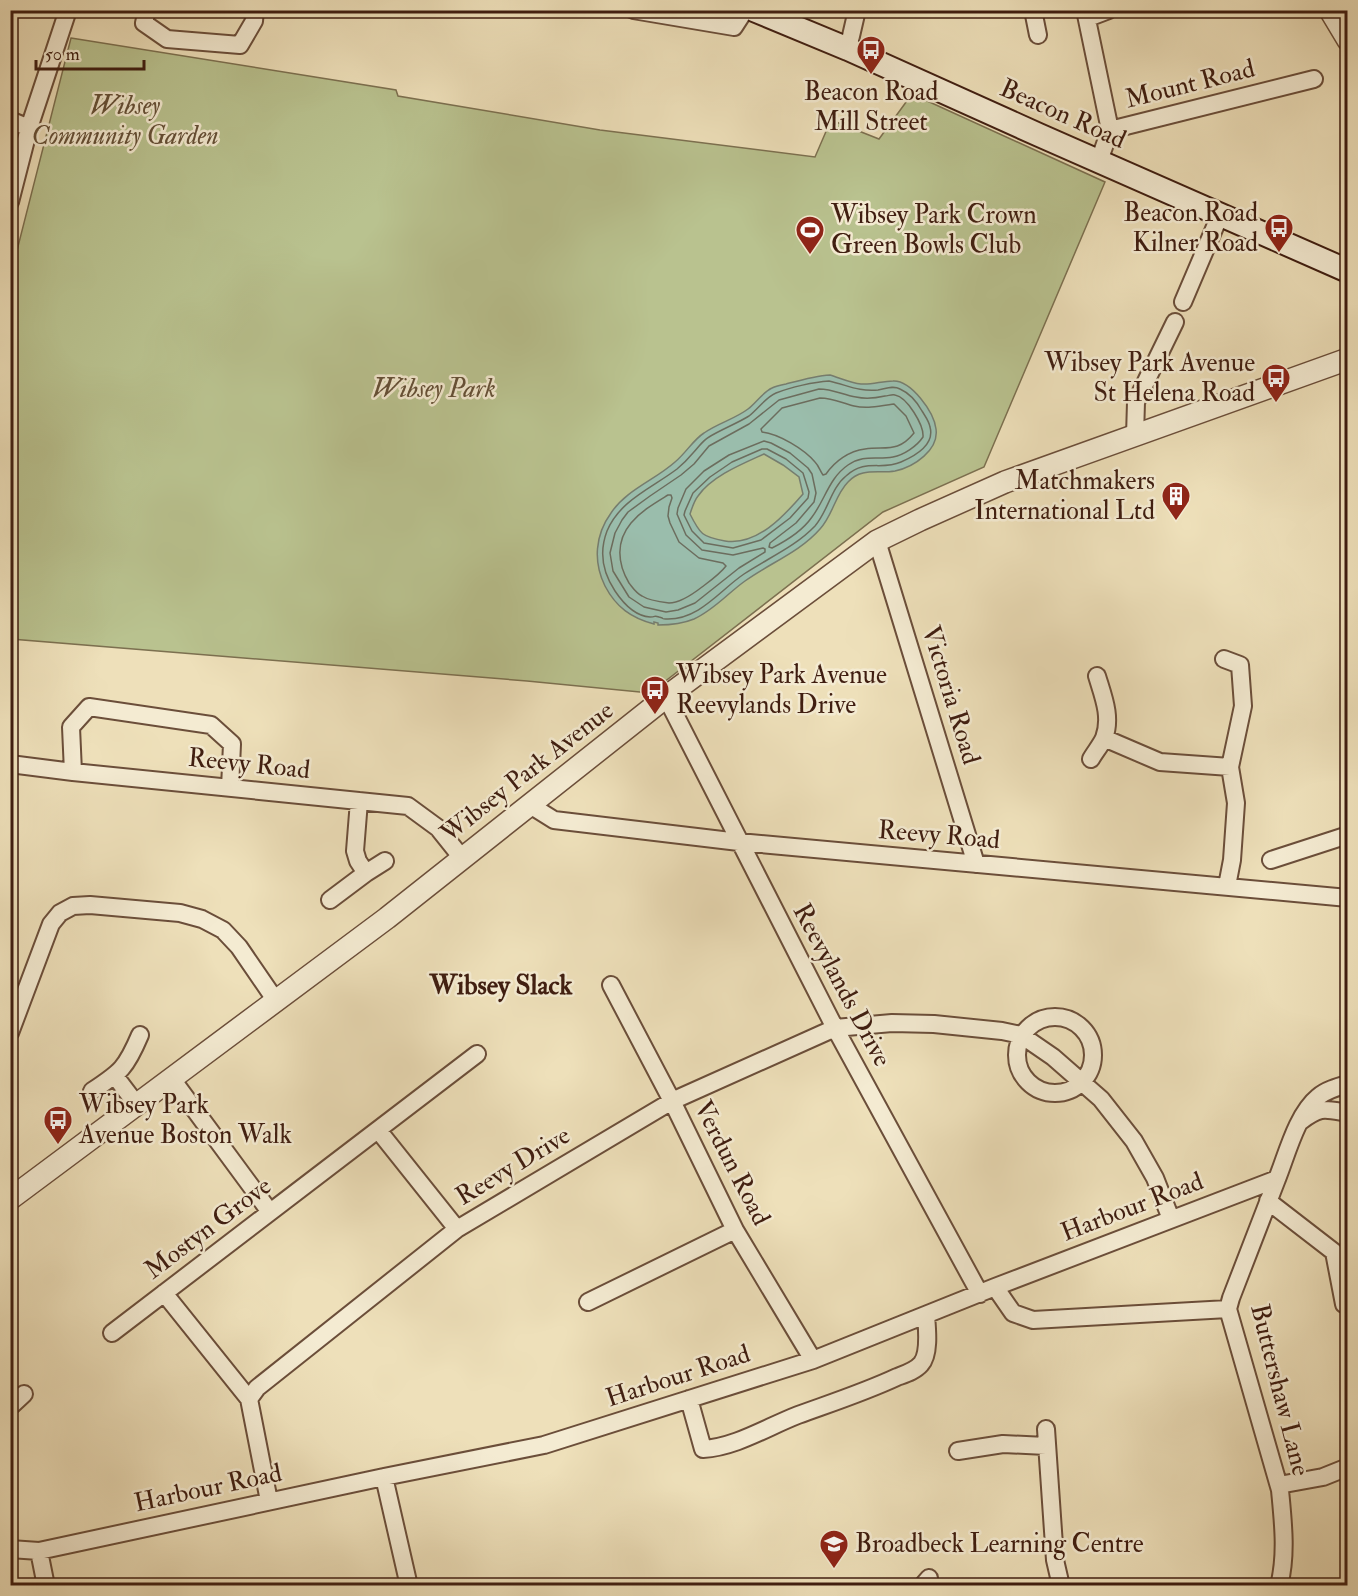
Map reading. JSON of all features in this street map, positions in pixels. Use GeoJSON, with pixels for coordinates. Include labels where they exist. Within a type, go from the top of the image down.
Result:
{"type":"FeatureCollection","features":[{"type":"Feature","properties":{"kind":"main road","name":"Beacon Road"},"geometry":{"type":"LineString","coordinates":[[754,10],[848,49],[1347,271]]}},
{"type":"Feature","properties":{"kind":"street"},"geometry":{"type":"LineString","coordinates":[[10,202],[29,128],[68,10]]}},
{"type":"Feature","properties":{"kind":"street"},"geometry":{"type":"LineString","coordinates":[[147,10],[144,23],[167,39],[240,45],[254,21],[255,10]]}},
{"type":"Feature","properties":{"kind":"street"},"geometry":{"type":"LineString","coordinates":[[633,10],[734,27],[746,10]]}},
{"type":"Feature","properties":{"kind":"street"},"geometry":{"type":"LineString","coordinates":[[848,49],[857,10]]}},
{"type":"Feature","properties":{"kind":"street"},"geometry":{"type":"LineString","coordinates":[[1033,10],[1038,35]]}},
{"type":"Feature","properties":{"kind":"street"},"geometry":{"type":"LineString","coordinates":[[1109,10],[1086,14],[1110,130]]}},
{"type":"Feature","properties":{"kind":"street"},"geometry":{"type":"LineString","coordinates":[[1330,10],[1347,40]]}},
{"type":"Feature","properties":{"kind":"street","name":"Mount Road"},"geometry":{"type":"LineString","coordinates":[[1099,161],[1110,130],[1314,79]]}},
{"type":"Feature","properties":{"kind":"street"},"geometry":{"type":"LineString","coordinates":[[10,120],[29,128]]}},
{"type":"Feature","properties":{"kind":"street"},"geometry":{"type":"LineString","coordinates":[[1183,302],[1220,215]]}},
{"type":"Feature","properties":{"kind":"street"},"geometry":{"type":"LineString","coordinates":[[1135,436],[1136,402],[1175,322]]}},
{"type":"Feature","properties":{"kind":"street","name":"Wibsey Park Avenue"},"geometry":{"type":"LineString","coordinates":[[10,1199],[387,918],[666,697],[877,541],[1005,482],[1347,359]]}},
{"type":"Feature","properties":{"kind":"street","name":"Victoria Road"},"geometry":{"type":"LineString","coordinates":[[877,541],[976,864]]}},
{"type":"Feature","properties":{"kind":"street"},"geometry":{"type":"LineString","coordinates":[[1224,659],[1240,665],[1243,706],[1230,767],[1236,803],[1232,860],[1227,886]]}},
{"type":"Feature","properties":{"kind":"street"},"geometry":{"type":"LineString","coordinates":[[1091,759],[1104,738],[1108,723],[1106,704],[1097,675]]}},
{"type":"Feature","properties":{"kind":"street","name":"Reevylands Drive"},"geometry":{"type":"LineString","coordinates":[[666,697],[835,1028],[987,1290],[1013,1312],[1033,1320],[1228,1309]]}},
{"type":"Feature","properties":{"kind":"street"},"geometry":{"type":"LineString","coordinates":[[73,772],[71,727],[89,707],[211,725],[232,744],[230,788]]}},
{"type":"Feature","properties":{"kind":"street"},"geometry":{"type":"LineString","coordinates":[[1104,738],[1160,762],[1230,767]]}},
{"type":"Feature","properties":{"kind":"street","name":"Reevy Road"},"geometry":{"type":"LineString","coordinates":[[10,764],[408,806],[438,828],[462,858]]}},
{"type":"Feature","properties":{"kind":"street"},"geometry":{"type":"LineString","coordinates":[[359,801],[355,850],[358,861],[366,873]]}},
{"type":"Feature","properties":{"kind":"street","name":"Reevy Road"},"geometry":{"type":"LineString","coordinates":[[530,805],[554,820],[739,842],[1347,898]]}},
{"type":"Feature","properties":{"kind":"street"},"geometry":{"type":"LineString","coordinates":[[1271,860],[1347,835]]}},
{"type":"Feature","properties":{"kind":"street"},"geometry":{"type":"LineString","coordinates":[[330,900],[385,861]]}},
{"type":"Feature","properties":{"kind":"street"},"geometry":{"type":"LineString","coordinates":[[10,1033],[51,924],[60,913],[73,906],[90,904],[180,913],[202,919],[223,930],[238,947],[276,1001]]}},
{"type":"Feature","properties":{"kind":"street","name":"Verdun Road"},"geometry":{"type":"LineString","coordinates":[[611,985],[672,1101],[735,1230],[813,1360]]}},
{"type":"Feature","properties":{"kind":"street"},"geometry":{"type":"LineString","coordinates":[[1055,1016],[1068,1018],[1088,1035],[1093,1047],[1093,1060],[1089,1073],[1081,1083],[1071,1090],[1047,1093],[1035,1088],[1026,1080],[1019,1070],[1016,1058],[1021,1035],[1030,1025],[1042,1018],[1055,1016]]}},
{"type":"Feature","properties":{"kind":"street","name":"Reevy Drive"},"geometry":{"type":"LineString","coordinates":[[249,1399],[257,1388],[457,1229],[672,1101],[835,1028],[892,1023],[934,1024],[1021,1035]]}},
{"type":"Feature","properties":{"kind":"street"},"geometry":{"type":"LineString","coordinates":[[92,1091],[115,1076],[125,1065],[140,1035]]}},
{"type":"Feature","properties":{"kind":"street"},"geometry":{"type":"LineString","coordinates":[[1021,1035],[1053,1057],[1101,1099],[1134,1141],[1155,1178],[1172,1219]]}},
{"type":"Feature","properties":{"kind":"street","name":"Mostyn Grove"},"geometry":{"type":"LineString","coordinates":[[112,1333],[477,1054]]}},
{"type":"Feature","properties":{"kind":"street"},"geometry":{"type":"LineString","coordinates":[[115,1076],[137,1105]]}},
{"type":"Feature","properties":{"kind":"street"},"geometry":{"type":"LineString","coordinates":[[172,1079],[270,1212]]}},
{"type":"Feature","properties":{"kind":"street"},"geometry":{"type":"LineString","coordinates":[[1277,1179],[1307,1108],[1319,1095],[1347,1084]]}},
{"type":"Feature","properties":{"kind":"street"},"geometry":{"type":"LineString","coordinates":[[1300,1122],[1314,1111],[1327,1109],[1347,1113]]}},
{"type":"Feature","properties":{"kind":"street"},"geometry":{"type":"LineString","coordinates":[[378,1130],[457,1229]]}},
{"type":"Feature","properties":{"kind":"street","name":"Harbour Road"},"geometry":{"type":"LineString","coordinates":[[10,1549],[39,1551],[268,1501],[544,1445],[813,1360],[987,1290],[1277,1179]]}},
{"type":"Feature","properties":{"kind":"street","name":"Buttershaw Lane"},"geometry":{"type":"LineString","coordinates":[[1277,1179],[1228,1309],[1279,1485],[1284,1540],[1284,1559],[1279,1586]]}},
{"type":"Feature","properties":{"kind":"street"},"geometry":{"type":"LineString","coordinates":[[1268,1201],[1334,1252],[1344,1304],[1347,1305]]}},
{"type":"Feature","properties":{"kind":"street"},"geometry":{"type":"LineString","coordinates":[[588,1302],[735,1230]]}},
{"type":"Feature","properties":{"kind":"street"},"geometry":{"type":"LineString","coordinates":[[164,1293],[249,1399],[268,1501]]}},
{"type":"Feature","properties":{"kind":"street"},"geometry":{"type":"LineString","coordinates":[[689,1399],[703,1449],[715,1448],[736,1441],[916,1369],[923,1362],[926,1353],[926,1315]]}},
{"type":"Feature","properties":{"kind":"street"},"geometry":{"type":"LineString","coordinates":[[10,1407],[24,1394]]}},
{"type":"Feature","properties":{"kind":"street"},"geometry":{"type":"LineString","coordinates":[[958,1451],[1046,1437],[1055,1560],[1061,1586]]}},
{"type":"Feature","properties":{"kind":"street"},"geometry":{"type":"LineString","coordinates":[[1279,1485],[1323,1477],[1347,1467]]}},
{"type":"Feature","properties":{"kind":"street"},"geometry":{"type":"LineString","coordinates":[[384,1477],[409,1586]]}},
{"type":"Feature","properties":{"kind":"street"},"geometry":{"type":"LineString","coordinates":[[39,1551],[46,1586]]}},
{"type":"Feature","properties":{"kind":"green space","name":"Wibsey Park"},"geometry":{"type":"Polygon","coordinates":[[[71,38],[396,90],[398,96],[600,130],[815,157],[831,120],[879,139],[912,94],[1105,182],[984,467],[883,512],[650,693],[11,639],[11,274],[71,38]]]}},
{"type":"Feature","properties":{"kind":"water"},"geometry":{"type":"Polygon","coordinates":[[[830,375],[861,384],[893,381],[907,386],[921,398],[931,414],[936,429],[934,444],[924,456],[910,466],[895,471],[870,472],[853,477],[840,493],[828,518],[812,537],[794,551],[745,581],[694,619],[676,624],[658,625],[658,623],[654,622],[654,624],[638,618],[619,606],[605,586],[597,558],[602,530],[617,505],[675,462],[700,436],[751,407],[769,390],[808,378],[830,375]],[[764,454],[711,482],[693,505],[690,514],[696,526],[706,536],[725,541],[748,539],[769,528],[803,494],[799,477],[764,454]]]}},
{"type":"Feature","properties":{"kind":"place","name":"Beacon Road Mill Street"},"geometry":{"type":"Point","coordinates":[871,76]}},
{"type":"Feature","properties":{"kind":"place","name":"Beacon Road Kilner Road"},"geometry":{"type":"Point","coordinates":[1279,254]}},
{"type":"Feature","properties":{"kind":"place","name":"Wibsey Park Crown Green Bowls Club"},"geometry":{"type":"Point","coordinates":[810,256]}},
{"type":"Feature","properties":{"kind":"place","name":"Wibsey Park Avenue St Helena Road"},"geometry":{"type":"Point","coordinates":[1276,404]}},
{"type":"Feature","properties":{"kind":"place","name":"Matchmakers International Ltd"},"geometry":{"type":"Point","coordinates":[1176,522]}},
{"type":"Feature","properties":{"kind":"place","name":"Wibsey Park Avenue Reevylands Drive"},"geometry":{"type":"Point","coordinates":[655,716]}},
{"type":"Feature","properties":{"kind":"place","name":"Wibsey Park Avenue Boston Walk"},"geometry":{"type":"Point","coordinates":[58,1146]}},
{"type":"Feature","properties":{"kind":"place","name":"Broadbeck Learning Centre"},"geometry":{"type":"Point","coordinates":[834,1570]}},
{"type":"Feature","properties":{"kind":"district","name":"Wibsey Slack"},"geometry":{"type":"Point","coordinates":[501,985]}},
{"type":"Feature","properties":{"kind":"park label","name":"Wibsey Community Garden"},"geometry":{"type":"Point","coordinates":[125,121]}}]}
